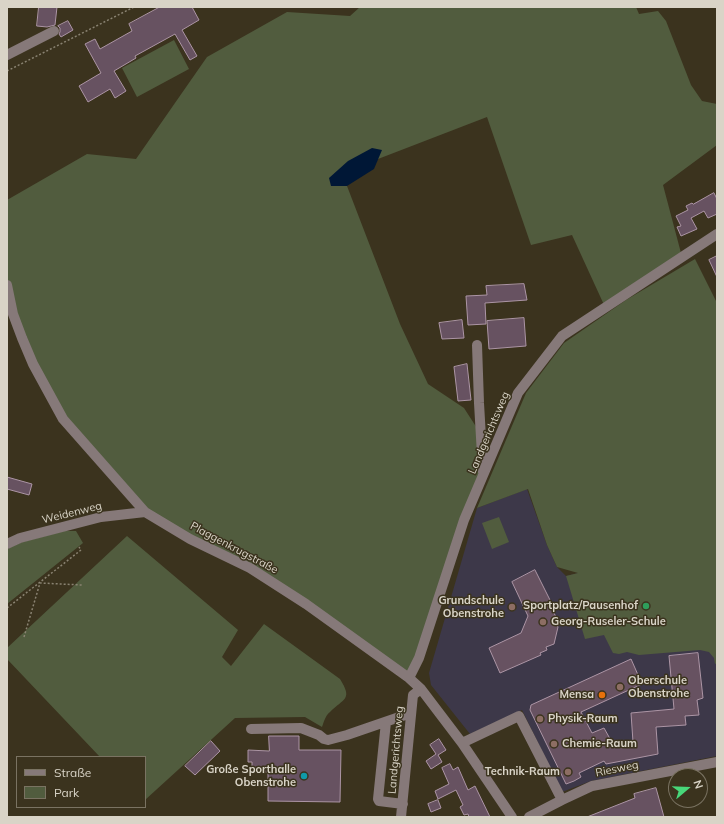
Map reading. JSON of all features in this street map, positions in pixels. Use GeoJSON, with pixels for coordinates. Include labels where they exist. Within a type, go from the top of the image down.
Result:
{"type":"FeatureCollection","features":[{"type":"Feature","properties":{"kind":"street"},"geometry":{"type":"LineString","coordinates":[[7,55],[54,31]]}},
{"type":"Feature","properties":{"kind":"street","name":"Landgerichtsweg"},"geometry":{"type":"LineString","coordinates":[[409,678],[419,658],[464,520],[518,393],[562,336],[717,234]]}},
{"type":"Feature","properties":{"kind":"street","name":"Plaggenkrugstraße"},"geometry":{"type":"LineString","coordinates":[[7,285],[13,314],[33,364],[63,419],[145,512],[190,539],[250,568],[306,604],[409,678],[421,689],[462,743],[512,817]]}},
{"type":"Feature","properties":{"kind":"street"},"geometry":{"type":"LineString","coordinates":[[477,345],[479,410],[484,474]]}},
{"type":"Feature","properties":{"kind":"street","name":"Weidenweg"},"geometry":{"type":"LineString","coordinates":[[7,544],[20,538],[101,517],[145,512]]}},
{"type":"Feature","properties":{"kind":"street","name":"Landgerichtsweg"},"geometry":{"type":"LineString","coordinates":[[401,817],[413,695],[421,689]]}},
{"type":"Feature","properties":{"kind":"street"},"geometry":{"type":"LineString","coordinates":[[251,729],[301,728],[328,740],[411,713]]}},
{"type":"Feature","properties":{"kind":"street"},"geometry":{"type":"LineString","coordinates":[[462,743],[519,716],[562,800]]}},
{"type":"Feature","properties":{"kind":"street"},"geometry":{"type":"LineString","coordinates":[[386,722],[378,799],[379,801],[403,804]]}},
{"type":"Feature","properties":{"kind":"street","name":"Riesweg"},"geometry":{"type":"LineString","coordinates":[[528,817],[592,786],[717,762]]}},
{"type":"Feature","properties":{"kind":"path"},"geometry":{"type":"LineString","coordinates":[[7,71],[134,7]]}},
{"type":"Feature","properties":{"kind":"path"},"geometry":{"type":"LineString","coordinates":[[7,608],[81,550],[79,547]]}},
{"type":"Feature","properties":{"kind":"path"},"geometry":{"type":"LineString","coordinates":[[40,583],[82,585]]}},
{"type":"Feature","properties":{"kind":"path"},"geometry":{"type":"LineString","coordinates":[[24,638],[40,583]]}},
{"type":"Feature","properties":{"kind":"shaded area","name":"Oberschule Obenstrohe"},"geometry":{"type":"Polygon","coordinates":[[[527,489],[547,545],[557,567],[566,576],[717,541],[717,756],[591,781],[562,792],[522,710],[470,734],[431,685],[429,673],[477,508],[527,489]]]}},
{"type":"Feature","properties":{"kind":"green space"},"geometry":{"type":"Polygon","coordinates":[[[360,7],[636,7],[639,14],[658,11],[666,21],[691,85],[702,101],[717,104],[717,145],[663,185],[681,253],[605,307],[572,235],[531,245],[487,117],[378,159],[331,186],[347,186],[400,324],[428,384],[464,408],[493,453],[409,678],[306,604],[145,512],[63,419],[35,368],[7,285],[7,200],[87,154],[136,159],[207,57],[287,12],[350,16],[360,7]]]}},
{"type":"Feature","properties":{"kind":"green space"},"geometry":{"type":"Polygon","coordinates":[[[174,40],[189,69],[137,97],[122,68],[174,40]]]}},
{"type":"Feature","properties":{"kind":"green space"},"geometry":{"type":"Polygon","coordinates":[[[695,259],[717,303],[717,663],[715,664],[714,658],[709,652],[700,650],[639,655],[627,652],[619,654],[613,653],[604,635],[585,639],[566,576],[578,573],[557,567],[547,545],[528,489],[477,508],[526,393],[564,343],[626,300],[695,259]]]}},
{"type":"Feature","properties":{"kind":"green space"},"geometry":{"type":"Polygon","coordinates":[[[499,517],[509,542],[492,549],[482,523],[499,517]]]}},
{"type":"Feature","properties":{"kind":"green space"},"geometry":{"type":"Polygon","coordinates":[[[64,531],[76,531],[83,543],[7,604],[7,549],[22,542],[64,531]]]}},
{"type":"Feature","properties":{"kind":"green space"},"geometry":{"type":"Polygon","coordinates":[[[127,536],[238,630],[222,657],[231,666],[264,624],[340,679],[346,691],[346,695],[343,701],[328,714],[322,727],[305,717],[235,718],[146,799],[146,756],[99,756],[7,659],[7,648],[127,536]]]}},
{"type":"Feature","properties":{"kind":"water"},"geometry":{"type":"Polygon","coordinates":[[[372,148],[382,150],[374,169],[347,186],[331,186],[329,178],[348,161],[372,148]]]}},
{"type":"Feature","properties":{"kind":"building"},"geometry":{"type":"Polygon","coordinates":[[[39,7],[57,7],[55,25],[47,27],[37,26],[39,7]]]}},
{"type":"Feature","properties":{"kind":"building"},"geometry":{"type":"Polygon","coordinates":[[[160,7],[192,7],[199,20],[182,30],[197,56],[190,60],[175,34],[135,56],[136,58],[114,71],[126,91],[115,98],[110,89],[88,102],[79,86],[101,73],[85,44],[95,39],[100,49],[132,31],[129,24],[160,7]]]}},
{"type":"Feature","properties":{"kind":"building"},"geometry":{"type":"Polygon","coordinates":[[[68,21],[73,30],[61,37],[59,34],[60,28],[58,26],[68,21]]]}},
{"type":"Feature","properties":{"kind":"building"},"geometry":{"type":"Polygon","coordinates":[[[714,193],[717,199],[717,214],[708,218],[704,211],[691,218],[697,229],[681,236],[677,227],[681,226],[676,216],[688,210],[686,206],[714,193]]]}},
{"type":"Feature","properties":{"kind":"building"},"geometry":{"type":"Polygon","coordinates":[[[717,256],[717,277],[709,260],[717,256]]]}},
{"type":"Feature","properties":{"kind":"building"},"geometry":{"type":"Polygon","coordinates":[[[524,284],[527,300],[485,303],[486,324],[468,325],[466,296],[487,295],[486,286],[524,284]]]}},
{"type":"Feature","properties":{"kind":"building"},"geometry":{"type":"Polygon","coordinates":[[[524,318],[526,346],[489,349],[487,321],[524,318]]]}},
{"type":"Feature","properties":{"kind":"building"},"geometry":{"type":"Polygon","coordinates":[[[462,320],[464,338],[442,339],[439,323],[462,320]]]}},
{"type":"Feature","properties":{"kind":"building"},"geometry":{"type":"Polygon","coordinates":[[[467,364],[471,400],[458,401],[454,367],[467,364]]]}},
{"type":"Feature","properties":{"kind":"building"},"geometry":{"type":"Polygon","coordinates":[[[7,477],[32,484],[29,495],[7,489],[7,477]]]}},
{"type":"Feature","properties":{"kind":"building","name":"Georg-Ruseler-Schule"},"geometry":{"type":"Polygon","coordinates":[[[535,570],[555,610],[553,611],[557,619],[554,620],[558,627],[554,644],[546,647],[547,650],[540,653],[541,655],[500,673],[489,648],[521,633],[528,616],[512,582],[535,570]]]}},
{"type":"Feature","properties":{"kind":"building"},"geometry":{"type":"Polygon","coordinates":[[[698,653],[703,698],[697,700],[699,715],[685,716],[686,725],[656,727],[658,754],[606,764],[604,761],[579,773],[581,777],[566,784],[530,710],[531,705],[631,659],[642,684],[581,712],[592,733],[604,728],[614,746],[633,742],[631,713],[674,709],[669,656],[698,653]]]}},
{"type":"Feature","properties":{"kind":"building","name":"Große Sporthalle Obenstrohe"},"geometry":{"type":"Polygon","coordinates":[[[269,736],[299,736],[299,750],[341,750],[340,802],[268,801],[268,772],[252,772],[252,762],[248,762],[248,750],[269,751],[269,736]]]}},
{"type":"Feature","properties":{"kind":"building"},"geometry":{"type":"Polygon","coordinates":[[[439,739],[446,750],[438,755],[442,762],[431,769],[426,761],[436,754],[430,745],[439,739]]]}},
{"type":"Feature","properties":{"kind":"building"},"geometry":{"type":"Polygon","coordinates":[[[211,741],[220,751],[195,775],[185,766],[211,741]]]}},
{"type":"Feature","properties":{"kind":"building"},"geometry":{"type":"Polygon","coordinates":[[[450,764],[453,770],[458,767],[468,790],[475,786],[490,817],[469,817],[468,814],[464,815],[460,807],[463,805],[456,790],[438,799],[435,791],[449,784],[442,768],[450,764]]]}},
{"type":"Feature","properties":{"kind":"building"},"geometry":{"type":"Polygon","coordinates":[[[656,788],[664,817],[587,817],[635,798],[634,794],[656,788]]]}},
{"type":"Feature","properties":{"kind":"building"},"geometry":{"type":"Polygon","coordinates":[[[438,800],[441,808],[431,812],[428,804],[438,800]]]}},
{"type":"Feature","properties":{"kind":"place","name":"Sportplatz/Pausenhof"},"geometry":{"type":"Point","coordinates":[646,606]}},
{"type":"Feature","properties":{"kind":"place","name":"Grundschule Obenstrohe"},"geometry":{"type":"Point","coordinates":[512,607]}},
{"type":"Feature","properties":{"kind":"place","name":"Georg-Ruseler-Schule"},"geometry":{"type":"Point","coordinates":[543,622]}},
{"type":"Feature","properties":{"kind":"place","name":"Oberschule Obenstrohe"},"geometry":{"type":"Point","coordinates":[620,687]}},
{"type":"Feature","properties":{"kind":"place","name":"Mensa"},"geometry":{"type":"Point","coordinates":[602,695]}},
{"type":"Feature","properties":{"kind":"place","name":"Physik-Raum"},"geometry":{"type":"Point","coordinates":[540,719]}},
{"type":"Feature","properties":{"kind":"place","name":"Chemie-Raum"},"geometry":{"type":"Point","coordinates":[554,744]}},
{"type":"Feature","properties":{"kind":"place","name":"Technik-Raum"},"geometry":{"type":"Point","coordinates":[568,772]}},
{"type":"Feature","properties":{"kind":"place","name":"Große Sporthalle Obenstrohe"},"geometry":{"type":"Point","coordinates":[304,776]}}]}
